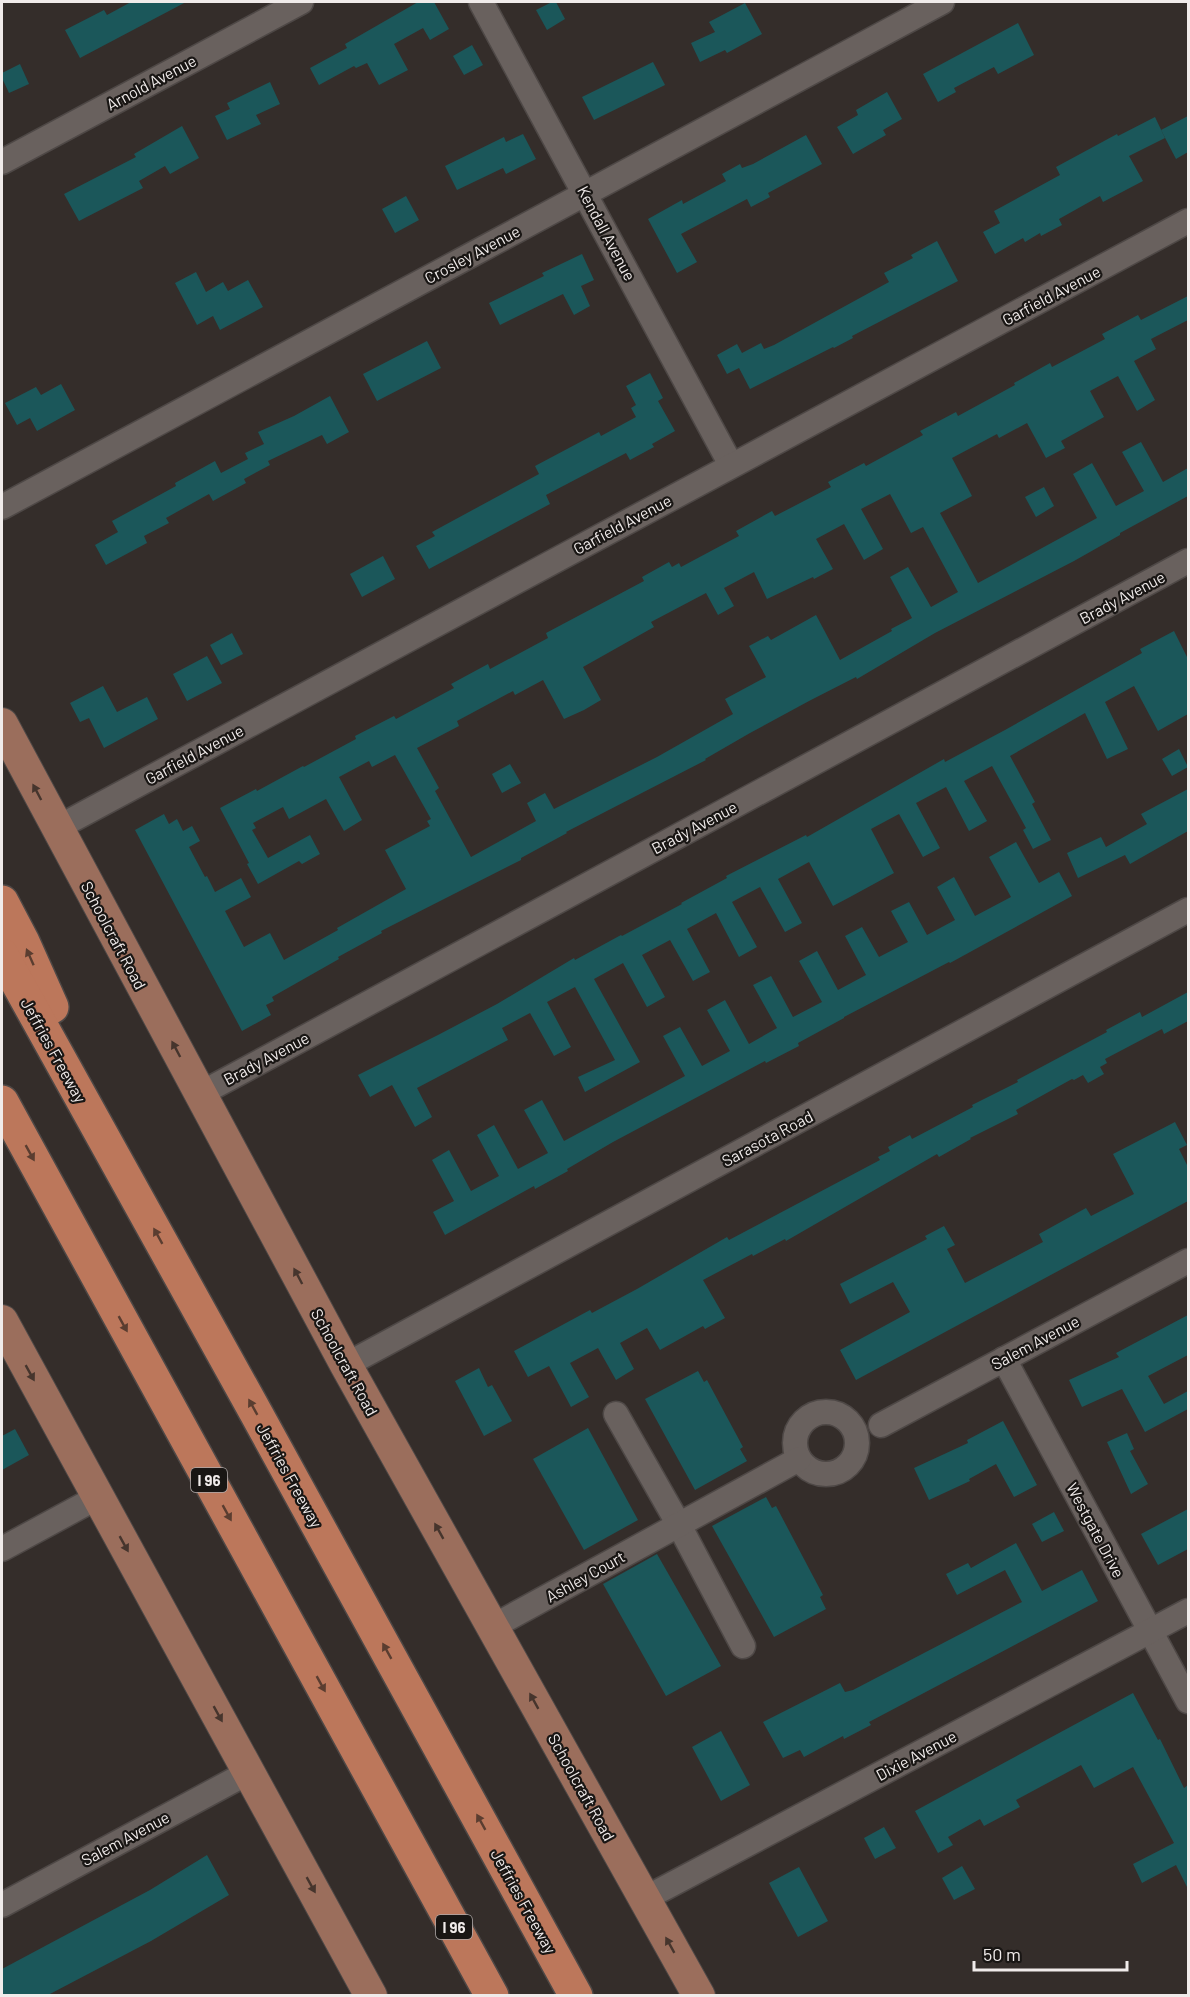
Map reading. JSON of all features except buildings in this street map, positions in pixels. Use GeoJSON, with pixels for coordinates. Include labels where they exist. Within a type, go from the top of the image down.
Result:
{"type":"FeatureCollection","features":[{"type":"Feature","properties":{"kind":"highway"},"geometry":{"type":"LineString","coordinates":[[2,902],[24,942],[129,1184]]}},
{"type":"Feature","properties":{"kind":"highway","name":"Jeffries Freeway"},"geometry":{"type":"LineString","coordinates":[[2,956],[576,1995]]}},
{"type":"Feature","properties":{"kind":"highway","name":"I 96"},"geometry":{"type":"LineString","coordinates":[[2,1102],[492,1995]]}},
{"type":"Feature","properties":{"kind":"highway"},"geometry":{"type":"LineString","coordinates":[[417,1859],[472,1995]]}},
{"type":"Feature","properties":{"kind":"highway"},"geometry":{"type":"LineString","coordinates":[[530,1910],[587,1995]]}},
{"type":"Feature","properties":{"kind":"main road","name":"Schoolcraft Road"},"geometry":{"type":"LineString","coordinates":[[2,724],[346,1365],[699,1995]]}},
{"type":"Feature","properties":{"kind":"main road"},"geometry":{"type":"LineString","coordinates":[[2,1322],[372,1995]]}},
{"type":"Feature","properties":{"kind":"street","name":"Arnold Avenue"},"geometry":{"type":"LineString","coordinates":[[2,162],[301,2]]}},
{"type":"Feature","properties":{"kind":"street","name":"Kendall Avenue"},"geometry":{"type":"LineString","coordinates":[[480,2],[731,465]]}},
{"type":"Feature","properties":{"kind":"street","name":"Crosley Avenue"},"geometry":{"type":"LineString","coordinates":[[2,507],[942,2]]}},
{"type":"Feature","properties":{"kind":"street","name":"Garfield Avenue"},"geometry":{"type":"LineString","coordinates":[[57,828],[1188,221]]}},
{"type":"Feature","properties":{"kind":"street","name":"Brady Avenue"},"geometry":{"type":"LineString","coordinates":[[200,1094],[1188,561]]}},
{"type":"Feature","properties":{"kind":"street","name":"Sarasota Road"},"geometry":{"type":"LineString","coordinates":[[346,1365],[1188,910]]}},
{"type":"Feature","properties":{"kind":"street","name":"Salem Avenue"},"geometry":{"type":"LineString","coordinates":[[882,1425],[1188,1261]]}},
{"type":"Feature","properties":{"kind":"street","name":"Westgate Drive"},"geometry":{"type":"LineString","coordinates":[[1004,1359],[1188,1701]]}},
{"type":"Feature","properties":{"kind":"street"},"geometry":{"type":"LineString","coordinates":[[616,1414],[679,1524],[743,1646]]}},
{"type":"Feature","properties":{"kind":"street","name":"Ashley Court"},"geometry":{"type":"LineString","coordinates":[[492,1627],[799,1459]]}},
{"type":"Feature","properties":{"kind":"street"},"geometry":{"type":"LineString","coordinates":[[2,1549],[98,1497]]}},
{"type":"Feature","properties":{"kind":"street","name":"Dixie Avenue"},"geometry":{"type":"LineString","coordinates":[[644,1899],[1188,1611]]}},
{"type":"Feature","properties":{"kind":"street","name":"Salem Avenue"},"geometry":{"type":"LineString","coordinates":[[2,1905],[249,1772]]}}]}
